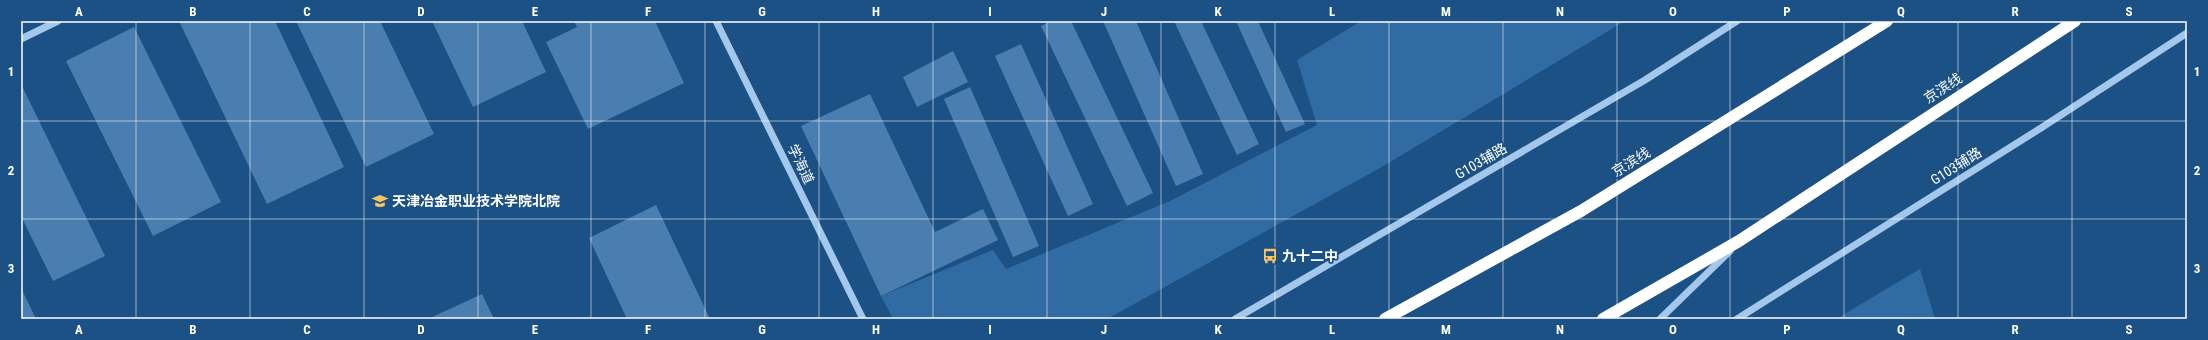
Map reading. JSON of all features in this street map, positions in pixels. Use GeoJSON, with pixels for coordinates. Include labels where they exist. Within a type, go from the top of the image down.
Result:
{"type":"FeatureCollection","features":[{"type":"Feature","properties":{"kind":"highway","name":"京滨线"},"geometry":{"type":"LineString","coordinates":[[1385,319],[1581,211],[1887,21]]}},
{"type":"Feature","properties":{"kind":"highway","name":"京滨线"},"geometry":{"type":"LineString","coordinates":[[1603,319],[1739,242],[2075,21]]}},
{"type":"Feature","properties":{"kind":"street"},"geometry":{"type":"LineString","coordinates":[[21,39],[58,21]]}},
{"type":"Feature","properties":{"kind":"street","name":"学海道"},"geometry":{"type":"LineString","coordinates":[[716,21],[863,319]]}},
{"type":"Feature","properties":{"kind":"street","name":"G103辅路"},"geometry":{"type":"LineString","coordinates":[[1234,319],[1260,306],[1645,80],[1737,21]]}},
{"type":"Feature","properties":{"kind":"street","name":"G103辅路"},"geometry":{"type":"LineString","coordinates":[[1737,319],[2041,128],[2187,33]]}},
{"type":"Feature","properties":{"kind":"street"},"geometry":{"type":"LineString","coordinates":[[1660,319],[1739,242]]}},
{"type":"Feature","properties":{"kind":"shaded area"},"geometry":{"type":"Polygon","coordinates":[[[1361,21],[1625,21],[1380,168],[1107,319],[893,319],[881,296],[993,250],[1006,269],[1170,201],[1317,125],[1297,60],[1361,21]]]}},
{"type":"Feature","properties":{"kind":"shaded area"},"geometry":{"type":"Polygon","coordinates":[[[1920,269],[1935,319],[1836,319],[1920,269]]]}},
{"type":"Feature","properties":{"kind":"building"},"geometry":{"type":"Polygon","coordinates":[[[179,21],[275,21],[344,167],[267,204],[179,21]]]}},
{"type":"Feature","properties":{"kind":"building"},"geometry":{"type":"Polygon","coordinates":[[[296,21],[380,21],[434,134],[366,167],[296,21]]]}},
{"type":"Feature","properties":{"kind":"building"},"geometry":{"type":"Polygon","coordinates":[[[432,21],[522,21],[546,72],[473,107],[432,21]]]}},
{"type":"Feature","properties":{"kind":"building"},"geometry":{"type":"Polygon","coordinates":[[[574,21],[655,21],[684,83],[588,129],[546,42],[577,27],[574,21]]]}},
{"type":"Feature","properties":{"kind":"building"},"geometry":{"type":"Polygon","coordinates":[[[1051,21],[1071,21],[1153,193],[1127,206],[1041,26],[1051,21]]]}},
{"type":"Feature","properties":{"kind":"building"},"geometry":{"type":"Polygon","coordinates":[[[1103,21],[1136,21],[1203,174],[1176,186],[1103,21]]]}},
{"type":"Feature","properties":{"kind":"building"},"geometry":{"type":"Polygon","coordinates":[[[1174,21],[1201,21],[1259,144],[1237,155],[1174,21]]]}},
{"type":"Feature","properties":{"kind":"building"},"geometry":{"type":"Polygon","coordinates":[[[1236,21],[1258,21],[1305,124],[1286,132],[1236,21]]]}},
{"type":"Feature","properties":{"kind":"building"},"geometry":{"type":"Polygon","coordinates":[[[134,27],[221,202],[153,236],[66,61],[134,27]]]}},
{"type":"Feature","properties":{"kind":"building"},"geometry":{"type":"Polygon","coordinates":[[[1021,44],[1093,204],[1068,216],[995,56],[1021,44]]]}},
{"type":"Feature","properties":{"kind":"building"},"geometry":{"type":"Polygon","coordinates":[[[953,51],[968,82],[917,107],[903,77],[953,51]]]}},
{"type":"Feature","properties":{"kind":"building"},"geometry":{"type":"Polygon","coordinates":[[[22,86],[105,256],[53,281],[21,216],[22,86]]]}},
{"type":"Feature","properties":{"kind":"building"},"geometry":{"type":"Polygon","coordinates":[[[970,87],[1039,246],[1013,257],[944,99],[970,87]]]}},
{"type":"Feature","properties":{"kind":"building"},"geometry":{"type":"Polygon","coordinates":[[[870,94],[935,232],[983,209],[998,240],[881,296],[801,126],[870,94]]]}},
{"type":"Feature","properties":{"kind":"building"},"geometry":{"type":"Polygon","coordinates":[[[656,205],[710,319],[627,319],[589,238],[656,205]]]}},
{"type":"Feature","properties":{"kind":"building"},"geometry":{"type":"Polygon","coordinates":[[[21,288],[36,319],[21,319],[21,288]]]}},
{"type":"Feature","properties":{"kind":"building"},"geometry":{"type":"Polygon","coordinates":[[[482,294],[494,319],[428,319],[482,294]]]}},
{"type":"Feature","properties":{"kind":"place","name":"天津冶金职业技术学院北院"},"geometry":{"type":"Point","coordinates":[380,201]}},
{"type":"Feature","properties":{"kind":"place","name":"九十二中"},"geometry":{"type":"Point","coordinates":[1270,256]}}]}
